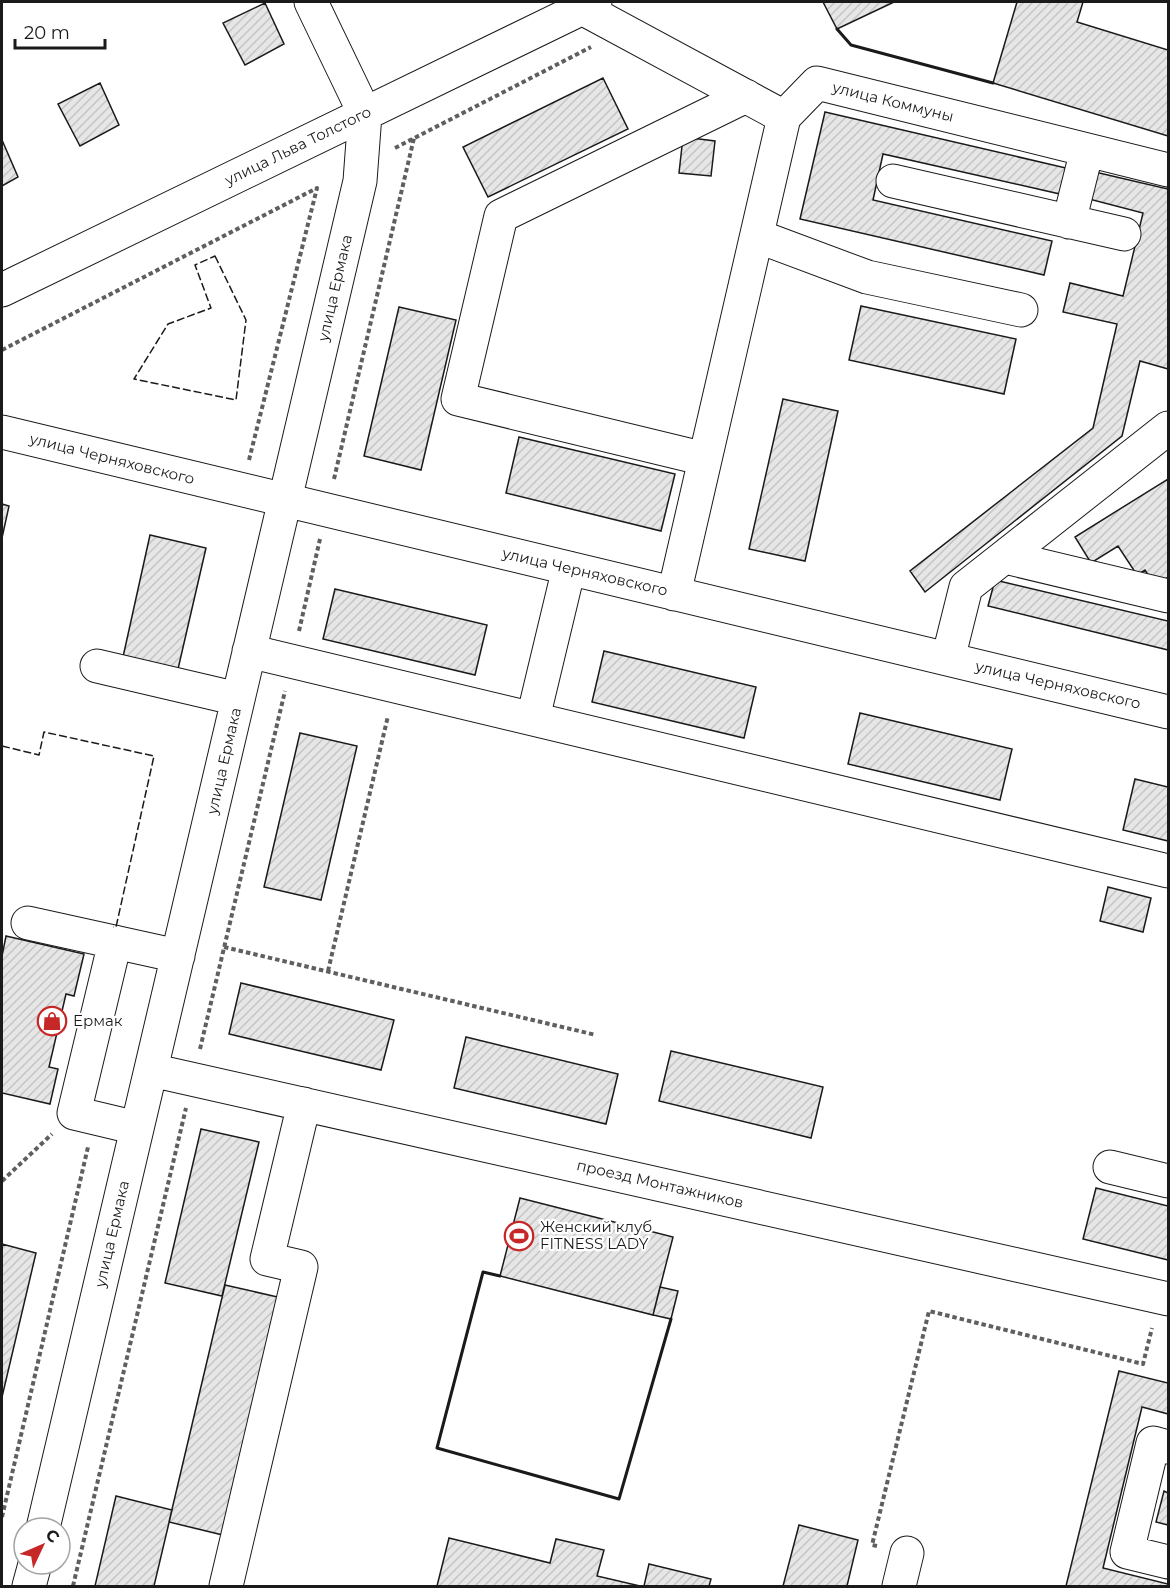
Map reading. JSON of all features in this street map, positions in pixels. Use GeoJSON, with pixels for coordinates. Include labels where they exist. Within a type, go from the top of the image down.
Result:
{"type":"FeatureCollection","features":[{"type":"Feature","properties":{"kind":"street","name":"улица Ермака"},"geometry":{"type":"LineString","coordinates":[[46,1516],[360,181],[364,114],[311,2]]}},
{"type":"Feature","properties":{"kind":"street","name":"улица Льва Толстого"},"geometry":{"type":"LineString","coordinates":[[2,290],[588,5]]}},
{"type":"Feature","properties":{"kind":"street"},"geometry":{"type":"LineString","coordinates":[[588,5],[623,31],[784,117],[674,594]]}},
{"type":"Feature","properties":{"kind":"street","name":"улица Коммуны"},"geometry":{"type":"LineString","coordinates":[[784,117],[817,83],[1168,170]]}},
{"type":"Feature","properties":{"kind":"street"},"geometry":{"type":"LineString","coordinates":[[705,459],[458,399],[501,216],[746,96]]}},
{"type":"Feature","properties":{"kind":"street"},"geometry":{"type":"LineString","coordinates":[[1070,222],[1087,150]]}},
{"type":"Feature","properties":{"kind":"street"},"geometry":{"type":"LineString","coordinates":[[893,181],[1124,234]]}},
{"type":"Feature","properties":{"kind":"street"},"geometry":{"type":"LineString","coordinates":[[757,236],[867,277],[1021,310]]}},
{"type":"Feature","properties":{"kind":"street"},"geometry":{"type":"LineString","coordinates":[[948,659],[966,587],[1168,428]]}},
{"type":"Feature","properties":{"kind":"street","name":"улица Черняховского"},"geometry":{"type":"LineString","coordinates":[[2,432],[1168,712]]}},
{"type":"Feature","properties":{"kind":"street"},"geometry":{"type":"LineString","coordinates":[[1005,557],[1168,596]]}},
{"type":"Feature","properties":{"kind":"street"},"geometry":{"type":"LineString","coordinates":[[533,718],[568,568]]}},
{"type":"Feature","properties":{"kind":"street"},"geometry":{"type":"LineString","coordinates":[[249,651],[1168,871]]}},
{"type":"Feature","properties":{"kind":"street"},"geometry":{"type":"LineString","coordinates":[[97,666],[238,699]]}},
{"type":"Feature","properties":{"kind":"street"},"geometry":{"type":"LineString","coordinates":[[28,922],[177,956]]}},
{"type":"Feature","properties":{"kind":"street"},"geometry":{"type":"LineString","coordinates":[[115,942],[85,1115],[137,1128]]}},
{"type":"Feature","properties":{"kind":"street","name":"проезд Монтажников"},"geometry":{"type":"LineString","coordinates":[[151,1070],[1164,1298]]}},
{"type":"Feature","properties":{"kind":"street"},"geometry":{"type":"LineString","coordinates":[[226,1587],[301,1267],[267,1259],[304,1104]]}},
{"type":"Feature","properties":{"kind":"street"},"geometry":{"type":"LineString","coordinates":[[1110,1167],[1168,1181]]}},
{"type":"Feature","properties":{"kind":"street"},"geometry":{"type":"LineString","coordinates":[[1168,1447],[1153,1443],[1127,1552],[1168,1562]]}},
{"type":"Feature","properties":{"kind":"street"},"geometry":{"type":"LineString","coordinates":[[899,1587],[907,1553]]}},
{"type":"Feature","properties":{"kind":"path"},"geometry":{"type":"LineString","coordinates":[[2,350],[623,31]]}},
{"type":"Feature","properties":{"kind":"path"},"geometry":{"type":"LineString","coordinates":[[74,1587],[414,138]]}},
{"type":"Feature","properties":{"kind":"path"},"geometry":{"type":"LineString","coordinates":[[242,490],[317,188]]}},
{"type":"Feature","properties":{"kind":"path"},"geometry":{"type":"LineString","coordinates":[[328,971],[395,686]]}},
{"type":"Feature","properties":{"kind":"path"},"geometry":{"type":"LineString","coordinates":[[224,947],[596,1035]]}},
{"type":"Feature","properties":{"kind":"path"},"geometry":{"type":"LineString","coordinates":[[2,1181],[85,1115]]}},
{"type":"Feature","properties":{"kind":"path"},"geometry":{"type":"LineString","coordinates":[[2,1517],[85,1115]]}},
{"type":"Feature","properties":{"kind":"path"},"geometry":{"type":"LineString","coordinates":[[907,1553],[872,1545],[929,1311],[1143,1364],[1164,1298]]}},
{"type":"Feature","properties":{"kind":"building"},"geometry":{"type":"Polygon","coordinates":[[[823,2],[894,2],[837,29],[823,2]]]}},
{"type":"Feature","properties":{"kind":"building"},"geometry":{"type":"Polygon","coordinates":[[[1017,2],[1083,2],[1077,22],[1168,50],[1168,136],[993,83],[1017,2]]]}},
{"type":"Feature","properties":{"kind":"building"},"geometry":{"type":"Polygon","coordinates":[[[265,3],[284,44],[245,65],[223,23],[265,3]]]}},
{"type":"Feature","properties":{"kind":"building"},"geometry":{"type":"Polygon","coordinates":[[[603,78],[628,129],[488,197],[463,147],[603,78]]]}},
{"type":"Feature","properties":{"kind":"building"},"geometry":{"type":"Polygon","coordinates":[[[100,83],[119,125],[80,146],[58,104],[100,83]]]}},
{"type":"Feature","properties":{"kind":"building"},"geometry":{"type":"Polygon","coordinates":[[[825,112],[1066,168],[1060,194],[883,154],[873,200],[1052,241],[1044,275],[800,219],[825,112]]]}},
{"type":"Feature","properties":{"kind":"building"},"geometry":{"type":"Polygon","coordinates":[[[683,137],[715,141],[711,176],[679,173],[683,137]]]}},
{"type":"Feature","properties":{"kind":"building"},"geometry":{"type":"Polygon","coordinates":[[[2,140],[18,177],[2,186],[2,140]]]}},
{"type":"Feature","properties":{"kind":"building"},"geometry":{"type":"Polygon","coordinates":[[[1095,172],[1168,189],[1168,369],[1140,361],[1122,436],[925,592],[910,571],[1093,428],[1117,324],[1063,312],[1070,283],[1123,296],[1143,213],[1089,199],[1095,172]]]}},
{"type":"Feature","properties":{"kind":"building"},"geometry":{"type":"Polygon","coordinates":[[[861,306],[1016,339],[1004,394],[849,360],[861,306]]]}},
{"type":"Feature","properties":{"kind":"building"},"geometry":{"type":"Polygon","coordinates":[[[399,307],[456,320],[421,470],[364,456],[399,307]]]}},
{"type":"Feature","properties":{"kind":"building"},"geometry":{"type":"Polygon","coordinates":[[[783,399],[838,411],[805,561],[749,549],[783,399]]]}},
{"type":"Feature","properties":{"kind":"building"},"geometry":{"type":"Polygon","coordinates":[[[519,437],[675,474],[661,531],[506,493],[519,437]]]}},
{"type":"Feature","properties":{"kind":"building"},"geometry":{"type":"Polygon","coordinates":[[[1168,479],[1168,577],[1155,586],[1145,570],[1137,575],[1118,546],[1091,563],[1075,537],[1168,479]]]}},
{"type":"Feature","properties":{"kind":"building"},"geometry":{"type":"Polygon","coordinates":[[[2,504],[9,506],[2,538],[2,504]]]}},
{"type":"Feature","properties":{"kind":"building"},"geometry":{"type":"Polygon","coordinates":[[[150,535],[206,548],[178,669],[123,657],[150,535]]]}},
{"type":"Feature","properties":{"kind":"building"},"geometry":{"type":"Polygon","coordinates":[[[995,580],[1168,621],[1168,650],[988,606],[995,580]]]}},
{"type":"Feature","properties":{"kind":"building"},"geometry":{"type":"Polygon","coordinates":[[[335,589],[487,625],[475,675],[323,639],[335,589]]]}},
{"type":"Feature","properties":{"kind":"building"},"geometry":{"type":"Polygon","coordinates":[[[604,651],[756,687],[744,738],[592,702],[604,651]]]}},
{"type":"Feature","properties":{"kind":"building"},"geometry":{"type":"Polygon","coordinates":[[[860,713],[1012,749],[1000,800],[848,764],[860,713]]]}},
{"type":"Feature","properties":{"kind":"building"},"geometry":{"type":"Polygon","coordinates":[[[300,733],[357,746],[321,900],[264,887],[300,733]]]}},
{"type":"Feature","properties":{"kind":"building"},"geometry":{"type":"Polygon","coordinates":[[[1135,779],[1168,787],[1168,841],[1123,830],[1135,779]]]}},
{"type":"Feature","properties":{"kind":"building"},"geometry":{"type":"Polygon","coordinates":[[[1108,887],[1151,898],[1143,932],[1100,921],[1108,887]]]}},
{"type":"Feature","properties":{"kind":"building"},"geometry":{"type":"Polygon","coordinates":[[[6,936],[84,954],[74,996],[66,994],[49,1067],[58,1069],[50,1104],[2,1093],[2,956],[6,936]]]}},
{"type":"Feature","properties":{"kind":"building"},"geometry":{"type":"Polygon","coordinates":[[[241,983],[394,1020],[381,1070],[229,1034],[241,983]]]}},
{"type":"Feature","properties":{"kind":"building"},"geometry":{"type":"Polygon","coordinates":[[[466,1037],[618,1074],[606,1124],[454,1088],[466,1037]]]}},
{"type":"Feature","properties":{"kind":"building"},"geometry":{"type":"Polygon","coordinates":[[[671,1051],[823,1087],[811,1138],[659,1101],[671,1051]]]}},
{"type":"Feature","properties":{"kind":"building"},"geometry":{"type":"Polygon","coordinates":[[[201,1129],[259,1142],[222,1296],[165,1283],[201,1129]]]}},
{"type":"Feature","properties":{"kind":"building"},"geometry":{"type":"Polygon","coordinates":[[[1096,1188],[1168,1206],[1168,1260],[1083,1239],[1096,1188]]]}},
{"type":"Feature","properties":{"kind":"building"},"geometry":{"type":"Polygon","coordinates":[[[520,1198],[673,1237],[653,1315],[500,1276],[520,1198]]]}},
{"type":"Feature","properties":{"kind":"building"},"geometry":{"type":"Polygon","coordinates":[[[2,1244],[36,1253],[2,1397],[2,1244]]]}},
{"type":"Feature","properties":{"kind":"building"},"geometry":{"type":"Polygon","coordinates":[[[225,1285],[282,1298],[227,1536],[169,1522],[225,1285]]]}},
{"type":"Feature","properties":{"kind":"building"},"geometry":{"type":"Polygon","coordinates":[[[660,1287],[678,1291],[671,1319],[653,1315],[660,1287]]]}},
{"type":"Feature","properties":{"kind":"building"},"geometry":{"type":"Polygon","coordinates":[[[1119,1371],[1168,1383],[1168,1414],[1142,1407],[1103,1568],[1168,1584],[1168,1586],[1066,1586],[1119,1371]]]}},
{"type":"Feature","properties":{"kind":"building"},"geometry":{"type":"Polygon","coordinates":[[[1164,1491],[1168,1493],[1168,1525],[1156,1522],[1164,1491]]]}},
{"type":"Feature","properties":{"kind":"building"},"geometry":{"type":"Polygon","coordinates":[[[116,1496],[172,1510],[154,1586],[95,1586],[116,1496]]]}},
{"type":"Feature","properties":{"kind":"building"},"geometry":{"type":"Polygon","coordinates":[[[799,1525],[858,1540],[847,1586],[783,1586],[799,1525]]]}},
{"type":"Feature","properties":{"kind":"building"},"geometry":{"type":"Polygon","coordinates":[[[449,1538],[550,1563],[556,1539],[604,1550],[597,1576],[640,1586],[437,1586],[449,1538]]]}},
{"type":"Feature","properties":{"kind":"building"},"geometry":{"type":"Polygon","coordinates":[[[649,1564],[711,1579],[709,1586],[644,1586],[649,1564]]]}},
{"type":"Feature","properties":{"kind":"fence"},"geometry":{"type":"LineString","coordinates":[[215,256],[246,320],[236,400],[134,379],[168,324],[211,308],[195,265],[215,256]]}},
{"type":"Feature","properties":{"kind":"fence"},"geometry":{"type":"LineString","coordinates":[[2,746],[39,755],[44,732],[154,756],[116,927],[113,927]]}},
{"type":"Feature","properties":{"kind":"wall"},"geometry":{"type":"LineString","coordinates":[[837,29],[851,45],[993,83]]}},
{"type":"Feature","properties":{"kind":"wall"},"geometry":{"type":"LineString","coordinates":[[500,1276],[483,1272],[437,1448],[619,1499],[671,1319]]}},
{"type":"Feature","properties":{"kind":"place","name":"Ермак"},"geometry":{"type":"Point","coordinates":[52,1021]}},
{"type":"Feature","properties":{"kind":"place","name":"Женский клуб FITNESS LADY"},"geometry":{"type":"Point","coordinates":[519,1236]}}]}
